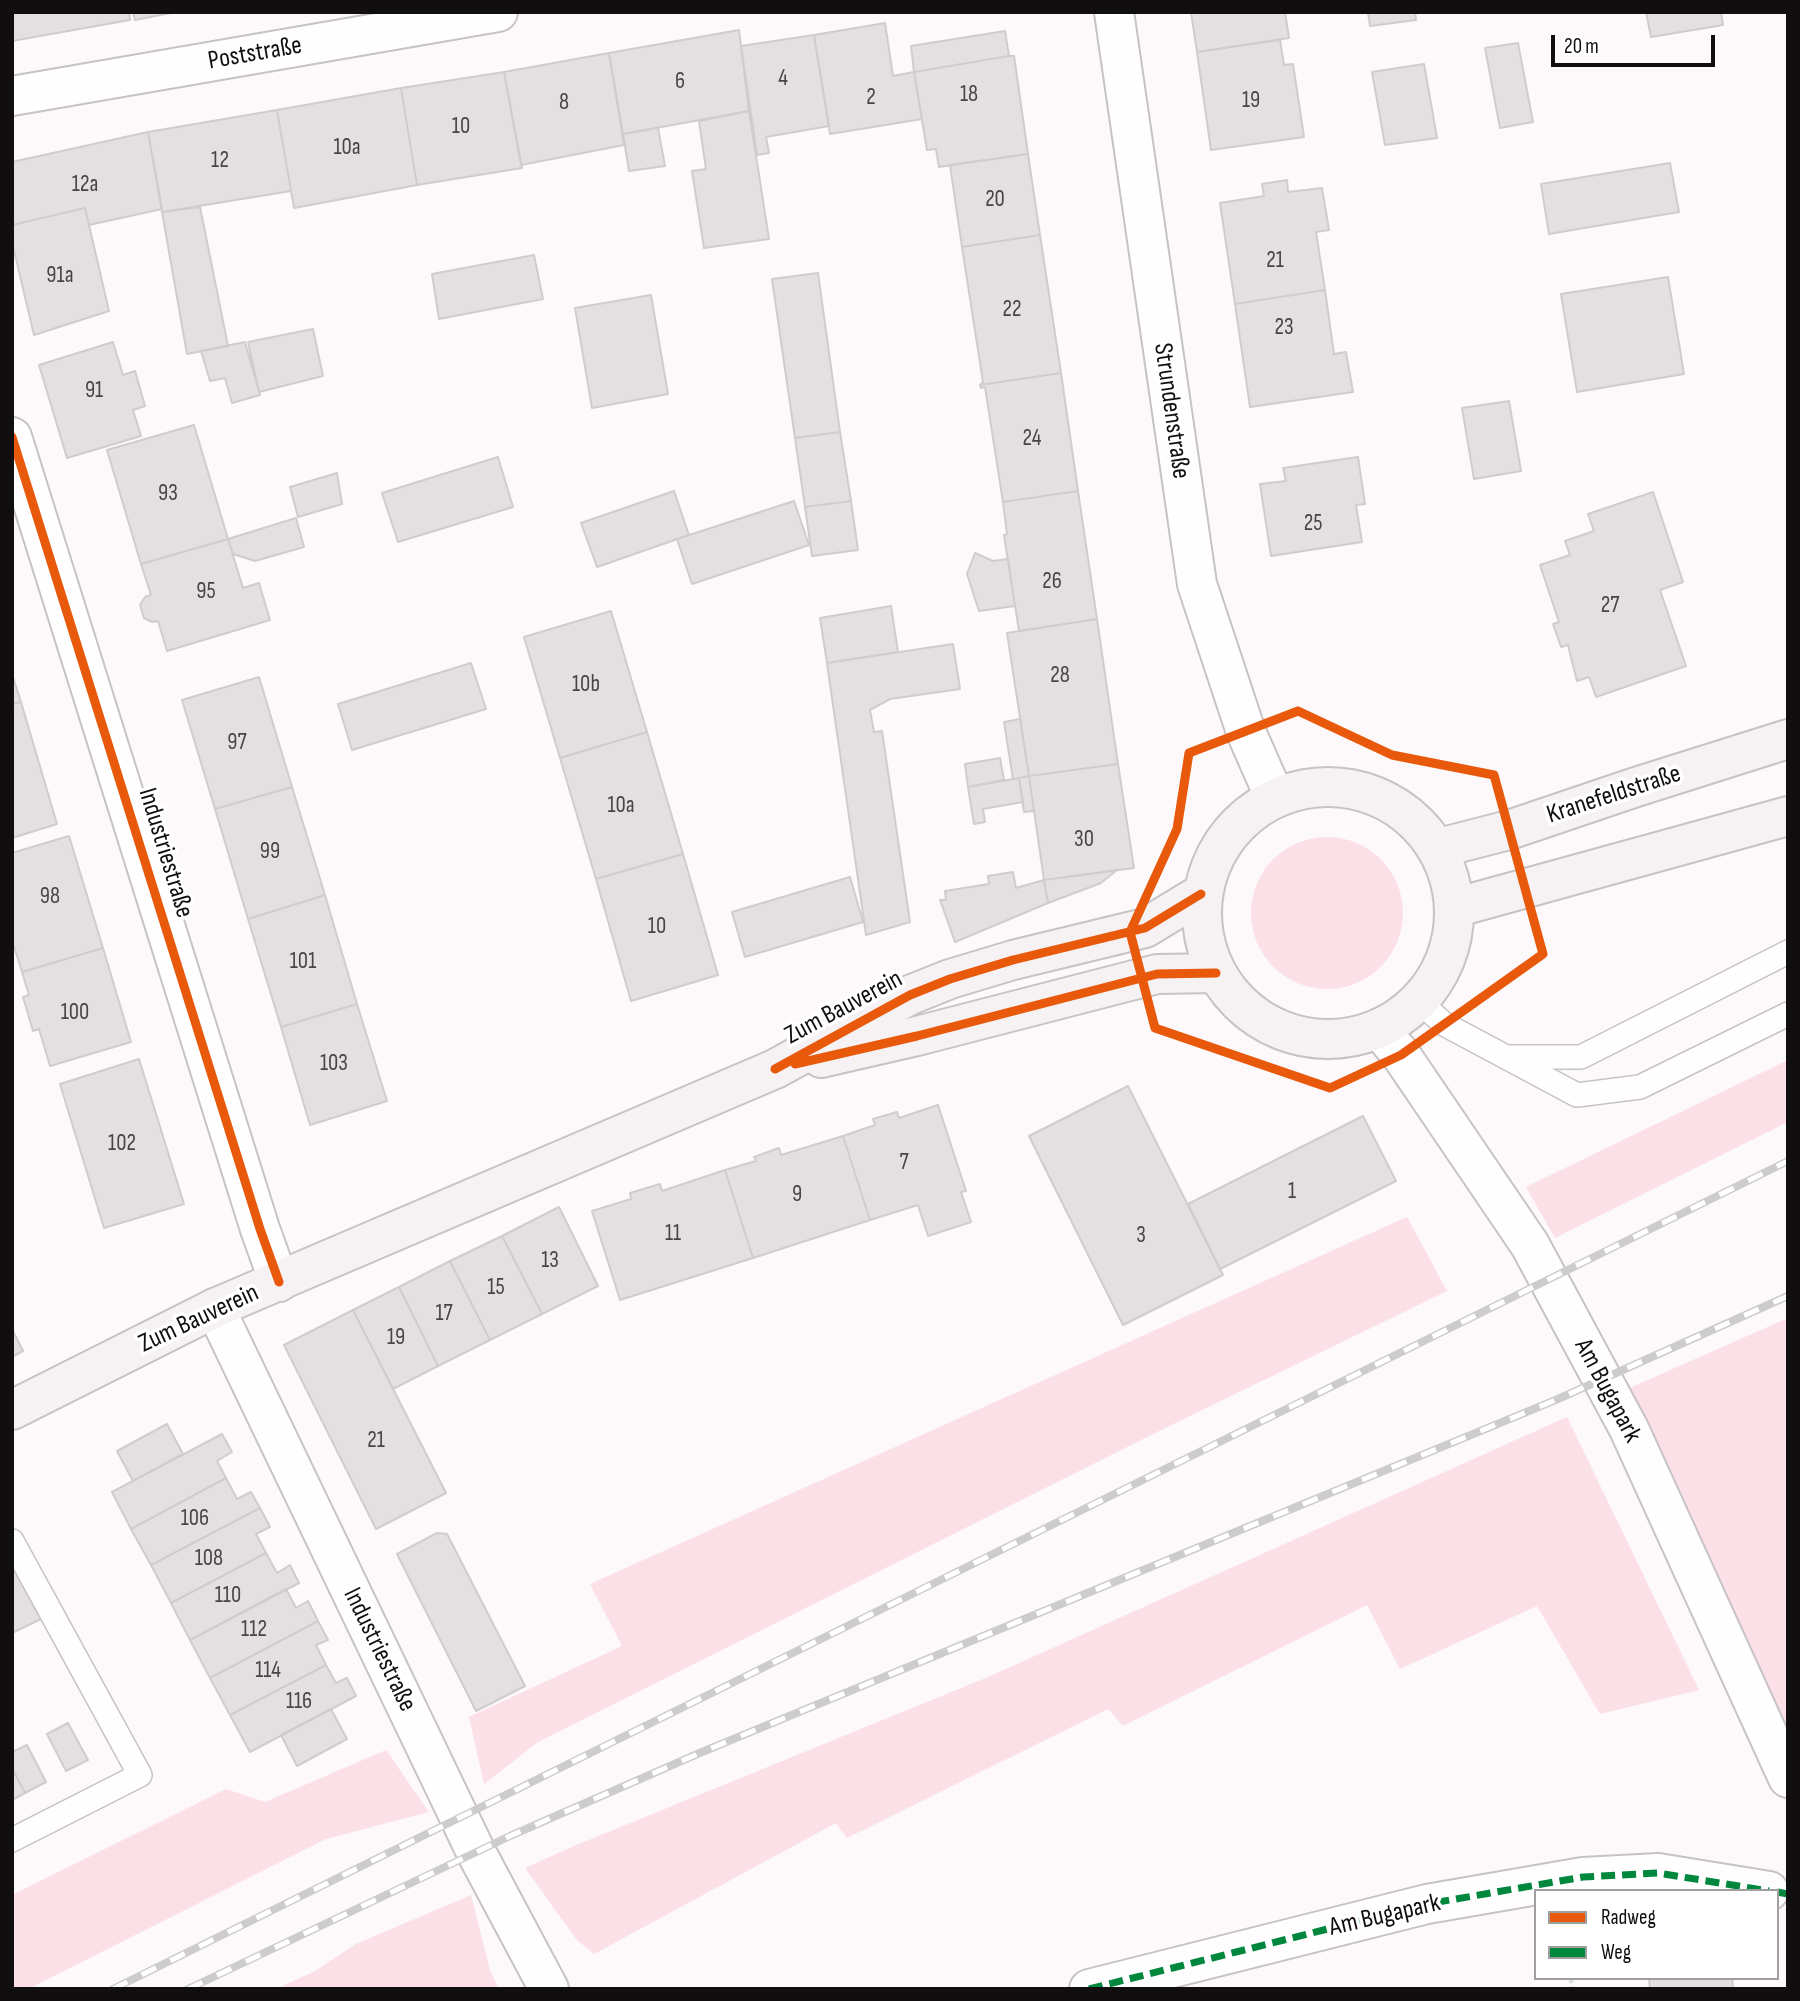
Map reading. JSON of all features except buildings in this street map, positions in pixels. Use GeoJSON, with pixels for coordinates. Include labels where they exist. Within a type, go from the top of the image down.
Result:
{"type":"FeatureCollection","features":[{"type":"Feature","properties":{"kind":"street","name":"Poststraße"},"geometry":{"type":"LineString","coordinates":[[12,96],[498,12]]}},
{"type":"Feature","properties":{"kind":"street","name":"Strundenstraße"},"geometry":{"type":"LineString","coordinates":[[1114,12],[1197,584],[1245,732],[1275,797]]}},
{"type":"Feature","properties":{"kind":"street","name":"Industriestraße"},"geometry":{"type":"LineString","coordinates":[[12,437],[260,1229],[279,1282]]}},
{"type":"Feature","properties":{"kind":"street","name":"Kranefeldstraße"},"geometry":{"type":"LineString","coordinates":[[1439,848],[1509,830],[1636,786],[1788,739]]}},
{"type":"Feature","properties":{"kind":"street"},"geometry":{"type":"LineString","coordinates":[[1330,786],[1372,794],[1404,810],[1420,824],[1439,848],[1454,887],[1454,930],[1436,978],[1420,1002],[1404,1017],[1381,1031],[1342,1038],[1310,1036],[1283,1029],[1252,1013],[1216,973],[1203,941],[1199,922],[1201,894],[1214,856],[1235,828],[1275,797],[1330,786]]}},
{"type":"Feature","properties":{"kind":"street"},"geometry":{"type":"LineString","coordinates":[[1454,908],[1788,817]]}},
{"type":"Feature","properties":{"kind":"street","name":"Zum Bauverein"},"geometry":{"type":"LineString","coordinates":[[12,1410],[215,1308],[775,1069],[910,995],[950,979],[1013,960],[1145,928],[1201,894]]}},
{"type":"Feature","properties":{"kind":"street","name":"Zum Bauverein"},"geometry":{"type":"LineString","coordinates":[[775,1069],[917,1036],[1157,974],[1216,973]]}},
{"type":"Feature","properties":{"kind":"street","name":"Am Bugapark"},"geometry":{"type":"LineString","coordinates":[[1381,1031],[1401,1055],[1530,1245],[1629,1430],[1788,1778]]}},
{"type":"Feature","properties":{"kind":"street","name":"Industriestraße"},"geometry":{"type":"LineString","coordinates":[[215,1308],[476,1852],[549,1989]]}},
{"type":"Feature","properties":{"kind":"street","name":"Am Bugapark"},"geometry":{"type":"LineString","coordinates":[[1088,1989],[1427,1904],[1583,1877],[1658,1873],[1757,1889]]}},
{"type":"Feature","properties":{"kind":"lane"},"geometry":{"type":"LineString","coordinates":[[1501,1057],[1581,1057],[1788,952]]}},
{"type":"Feature","properties":{"kind":"lane"},"geometry":{"type":"LineString","coordinates":[[1420,1002],[1444,1024],[1501,1057],[1577,1095],[1640,1087],[1788,1013]]}},
{"type":"Feature","properties":{"kind":"lane"},"geometry":{"type":"LineString","coordinates":[[12,1541],[140,1775],[12,1840]]}},
{"type":"Feature","properties":{"kind":"shaded area"},"geometry":{"type":"Polygon","coordinates":[[[1327,837],[1356,842],[1381,859],[1398,884],[1403,913],[1398,942],[1381,967],[1356,984],[1327,989],[1298,984],[1273,967],[1256,942],[1251,913],[1256,884],[1273,859],[1298,842],[1327,837]]]}},
{"type":"Feature","properties":{"kind":"shaded area"},"geometry":{"type":"Polygon","coordinates":[[[1788,1060],[1788,1122],[1555,1238],[1526,1187],[1788,1060]]]}},
{"type":"Feature","properties":{"kind":"shaded area"},"geometry":{"type":"Polygon","coordinates":[[[1407,1217],[1447,1291],[1159,1431],[538,1742],[484,1784],[469,1717],[622,1646],[590,1584],[1407,1217]]]}},
{"type":"Feature","properties":{"kind":"shaded area"},"geometry":{"type":"Polygon","coordinates":[[[1788,1318],[1788,1727],[1625,1390],[1788,1318]]]}},
{"type":"Feature","properties":{"kind":"shaded area"},"geometry":{"type":"Polygon","coordinates":[[[1567,1417],[1699,1690],[1600,1714],[1537,1606],[1400,1669],[1367,1605],[1123,1726],[1108,1709],[847,1838],[836,1823],[594,1954],[577,1940],[525,1868],[988,1677],[1567,1417]]]}},
{"type":"Feature","properties":{"kind":"shaded area"},"geometry":{"type":"Polygon","coordinates":[[[386,1750],[429,1812],[326,1839],[28,1989],[12,1989],[12,1895],[226,1789],[265,1802],[386,1750]]]}},
{"type":"Feature","properties":{"kind":"shaded area"},"geometry":{"type":"Polygon","coordinates":[[[471,1895],[490,1970],[499,1989],[276,1989],[315,1971],[356,1944],[471,1895]]]}},
{"type":"Feature","properties":{"kind":"railway"},"geometry":{"type":"LineString","coordinates":[[113,1989],[1788,1161]]}},
{"type":"Feature","properties":{"kind":"railway"},"geometry":{"type":"LineString","coordinates":[[188,1989],[510,1836],[702,1752],[1558,1399],[1788,1296]]}},
{"type":"Feature","properties":{"kind":"marked path"},"geometry":{"type":"LineString","coordinates":[[1089,1989],[1427,1904],[1583,1877],[1658,1873],[1757,1889]]}},
{"type":"Feature","properties":{"kind":"marked path"},"geometry":{"type":"LineString","coordinates":[[1779,1892],[1788,1894]]}},
{"type":"Feature","properties":{"kind":"cycle path"},"geometry":{"type":"LineString","coordinates":[[12,437],[260,1229],[279,1282]]}},
{"type":"Feature","properties":{"kind":"cycle path"},"geometry":{"type":"LineString","coordinates":[[1298,711],[1392,755],[1494,775],[1543,954],[1401,1055],[1330,1088],[1155,1028],[1130,932],[1177,829],[1189,753],[1298,711]]}},
{"type":"Feature","properties":{"kind":"cycle path"},"geometry":{"type":"LineString","coordinates":[[775,1069],[910,995],[950,979],[1013,960],[1145,928],[1201,894]]}},
{"type":"Feature","properties":{"kind":"cycle path"},"geometry":{"type":"LineString","coordinates":[[795,1064],[917,1036],[1157,974],[1216,973]]}}]}
